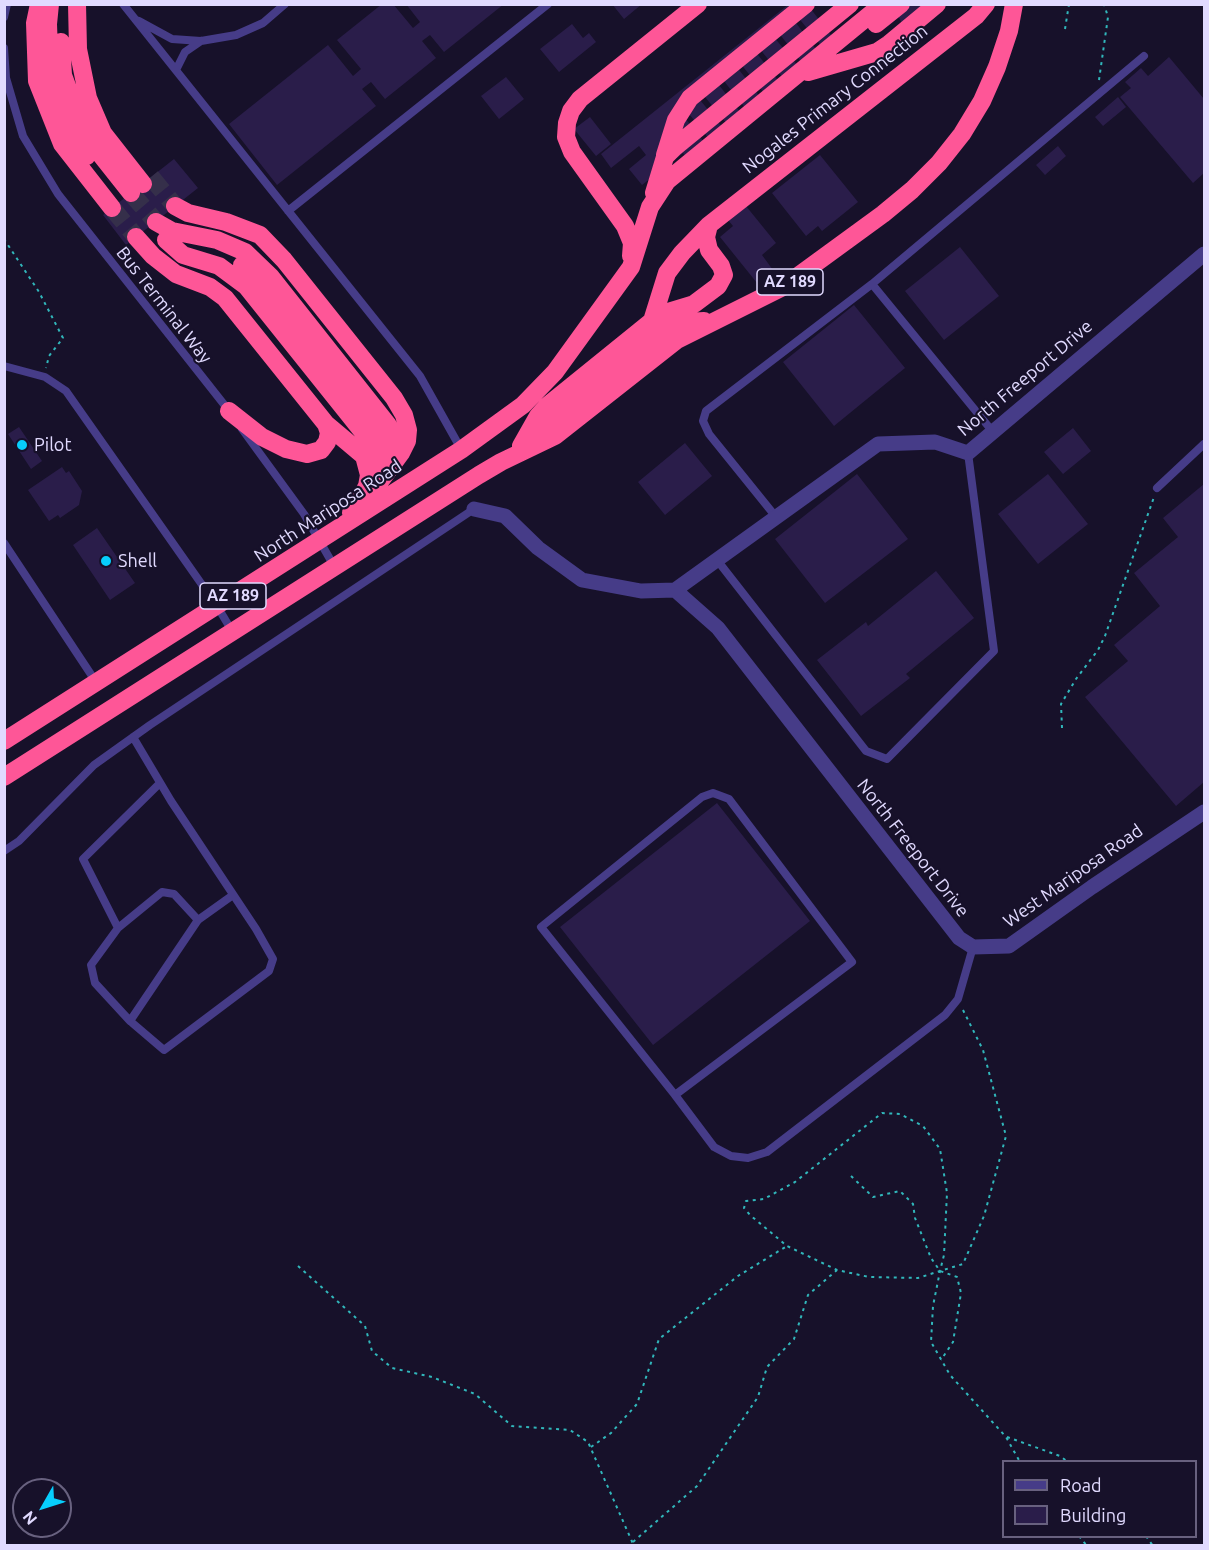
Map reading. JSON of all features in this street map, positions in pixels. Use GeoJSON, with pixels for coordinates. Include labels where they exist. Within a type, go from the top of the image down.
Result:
{"type":"FeatureCollection","features":[{"type":"Feature","properties":{"kind":"highway"},"geometry":{"type":"LineString","coordinates":[[39,4],[35,23],[37,81],[62,144],[132,193]]}},
{"type":"Feature","properties":{"kind":"highway"},"geometry":{"type":"LineString","coordinates":[[50,4],[48,24],[50,78],[74,138],[132,193]]}},
{"type":"Feature","properties":{"kind":"highway"},"geometry":{"type":"LineString","coordinates":[[63,4],[60,26],[63,75],[85,135],[132,193]]}},
{"type":"Feature","properties":{"kind":"highway"},"geometry":{"type":"LineString","coordinates":[[77,4],[78,49],[88,98],[132,193]]}},
{"type":"Feature","properties":{"kind":"highway"},"geometry":{"type":"LineString","coordinates":[[87,4],[87,50],[97,97],[110,126],[132,193]]}},
{"type":"Feature","properties":{"kind":"highway"},"geometry":{"type":"LineString","coordinates":[[631,267],[632,243],[626,226],[572,152],[566,137],[567,123],[571,111],[580,99],[698,4]]}},
{"type":"Feature","properties":{"kind":"highway","name":"Nogales Primary Connection"},"geometry":{"type":"LineString","coordinates":[[461,450],[523,405],[555,372],[631,267],[676,120],[690,98],[806,4]]}},
{"type":"Feature","properties":{"kind":"highway"},"geometry":{"type":"LineString","coordinates":[[665,157],[836,9],[851,15],[866,4]]}},
{"type":"Feature","properties":{"kind":"highway","name":"Nogales Primary Connection"},"geometry":{"type":"LineString","coordinates":[[650,207],[667,181],[883,4]]}},
{"type":"Feature","properties":{"kind":"highway","name":"Nogales Primary Connection"},"geometry":{"type":"LineString","coordinates":[[786,85],[839,54],[901,4]]}},
{"type":"Feature","properties":{"kind":"highway","name":"Nogales Primary Connection"},"geometry":{"type":"LineString","coordinates":[[843,61],[860,53],[920,4]]}},
{"type":"Feature","properties":{"kind":"highway","name":"Nogales Primary Connection"},"geometry":{"type":"LineString","coordinates":[[816,69],[877,52],[937,4]]}},
{"type":"Feature","properties":{"kind":"highway","name":"Nogales Primary Connection"},"geometry":{"type":"LineString","coordinates":[[652,321],[667,273],[682,253],[709,225],[976,16],[986,4]]}},
{"type":"Feature","properties":{"kind":"highway","name":"AZ 189"},"geometry":{"type":"LineString","coordinates":[[4,777],[479,475],[555,436],[677,340],[783,287],[890,208],[939,163],[962,134],[982,101],[998,67],[1009,31],[1014,4]]}},
{"type":"Feature","properties":{"kind":"highway"},"geometry":{"type":"LineString","coordinates":[[156,222],[188,213],[226,222],[260,235],[284,260],[394,398],[404,415],[408,430],[407,441],[330,534]]}},
{"type":"Feature","properties":{"kind":"highway"},"geometry":{"type":"LineString","coordinates":[[156,222],[166,240],[183,255],[219,266],[246,286],[369,442],[379,473],[376,487],[330,534]]}},
{"type":"Feature","properties":{"kind":"highway"},"geometry":{"type":"LineString","coordinates":[[156,222],[153,256],[176,274],[210,287],[225,298],[326,424],[364,456]]}},
{"type":"Feature","properties":{"kind":"highway"},"geometry":{"type":"LineString","coordinates":[[156,222],[163,250],[178,265],[215,278],[236,292],[364,456],[368,466],[379,473]]}},
{"type":"Feature","properties":{"kind":"highway","name":"AZ 189"},"geometry":{"type":"LineString","coordinates":[[521,446],[538,416],[547,406],[661,314],[694,304],[718,286],[724,275],[721,266],[709,250],[706,237],[709,225]]}},
{"type":"Feature","properties":{"kind":"highway","name":"AZ 189"},"geometry":{"type":"LineString","coordinates":[[501,462],[666,329],[687,322],[716,320]]}},
{"type":"Feature","properties":{"kind":"highway"},"geometry":{"type":"LineString","coordinates":[[229,411],[262,437],[286,448],[308,454],[321,450],[327,442],[329,433],[326,424]]}},
{"type":"Feature","properties":{"kind":"highway"},"geometry":{"type":"LineString","coordinates":[[461,450],[479,475]]}},
{"type":"Feature","properties":{"kind":"highway","name":"North Mariposa Road"},"geometry":{"type":"LineString","coordinates":[[4,741],[461,450]]}},
{"type":"Feature","properties":{"kind":"street","name":"North Freeport Drive"},"geometry":{"type":"LineString","coordinates":[[973,947],[958,938],[718,628],[675,590],[878,444],[935,442],[968,453],[1204,254]]}},
{"type":"Feature","properties":{"kind":"street"},"geometry":{"type":"LineString","coordinates":[[474,509],[505,516],[538,548],[582,580],[641,591],[675,590]]}},
{"type":"Feature","properties":{"kind":"street","name":"West Mariposa Road"},"geometry":{"type":"LineString","coordinates":[[973,947],[1009,946],[1204,812]]}},
{"type":"Feature","properties":{"kind":"lane"},"geometry":{"type":"LineString","coordinates":[[4,17],[7,4]]}},
{"type":"Feature","properties":{"kind":"lane"},"geometry":{"type":"LineString","coordinates":[[123,4],[420,376],[461,450]]}},
{"type":"Feature","properties":{"kind":"lane"},"geometry":{"type":"LineString","coordinates":[[135,18],[172,39],[201,40],[236,35],[263,23],[285,4]]}},
{"type":"Feature","properties":{"kind":"lane"},"geometry":{"type":"LineString","coordinates":[[288,211],[548,4]]}},
{"type":"Feature","properties":{"kind":"lane"},"geometry":{"type":"LineString","coordinates":[[176,70],[185,52],[201,40]]}},
{"type":"Feature","properties":{"kind":"lane","name":"Bus Terminal Way"},"geometry":{"type":"LineString","coordinates":[[4,48],[6,78],[23,136],[58,195],[229,411],[304,514],[330,534],[334,567]]}},
{"type":"Feature","properties":{"kind":"lane"},"geometry":{"type":"LineString","coordinates":[[776,517],[709,434],[703,421],[706,411],[872,284],[1144,56]]}},
{"type":"Feature","properties":{"kind":"lane"},"geometry":{"type":"LineString","coordinates":[[872,284],[993,432]]}},
{"type":"Feature","properties":{"kind":"lane"},"geometry":{"type":"LineString","coordinates":[[4,366],[45,377],[66,391],[217,606],[232,631]]}},
{"type":"Feature","properties":{"kind":"lane"},"geometry":{"type":"LineString","coordinates":[[1157,488],[1204,444]]}},
{"type":"Feature","properties":{"kind":"lane"},"geometry":{"type":"LineString","coordinates":[[717,560],[866,751],[887,759],[994,651],[968,453]]}},
{"type":"Feature","properties":{"kind":"lane"},"geometry":{"type":"LineString","coordinates":[[4,851],[19,841],[94,765],[474,509]]}},
{"type":"Feature","properties":{"kind":"lane"},"geometry":{"type":"LineString","coordinates":[[4,543],[96,683]]}},
{"type":"Feature","properties":{"kind":"lane"},"geometry":{"type":"LineString","coordinates":[[134,737],[160,783],[256,928],[273,959],[269,971],[164,1050],[130,1021],[95,983],[91,965],[118,928],[162,892],[174,894],[198,920]]}},
{"type":"Feature","properties":{"kind":"lane"},"geometry":{"type":"LineString","coordinates":[[118,928],[83,859],[160,783]]}},
{"type":"Feature","properties":{"kind":"lane"},"geometry":{"type":"LineString","coordinates":[[675,1095],[852,962],[729,799],[713,793],[702,797],[541,927],[714,1147],[731,1156],[748,1158],[767,1152],[945,1015],[958,999],[973,947]]}},
{"type":"Feature","properties":{"kind":"lane"},"geometry":{"type":"LineString","coordinates":[[4,846],[19,841]]}},
{"type":"Feature","properties":{"kind":"lane"},"geometry":{"type":"LineString","coordinates":[[130,1021],[198,920],[234,895]]}},
{"type":"Feature","properties":{"kind":"path"},"geometry":{"type":"LineString","coordinates":[[1065,29],[1069,4]]}},
{"type":"Feature","properties":{"kind":"path"},"geometry":{"type":"LineString","coordinates":[[1098,95],[1108,17],[1104,4]]}},
{"type":"Feature","properties":{"kind":"path"},"geometry":{"type":"LineString","coordinates":[[4,239],[39,292],[63,338],[49,356],[45,377]]}},
{"type":"Feature","properties":{"kind":"path"},"geometry":{"type":"LineString","coordinates":[[1062,728],[1061,704],[1105,636],[1157,488]]}},
{"type":"Feature","properties":{"kind":"path"},"geometry":{"type":"LineString","coordinates":[[958,999],[983,1050],[1006,1136],[984,1216],[963,1264],[940,1271],[918,1278],[869,1277],[837,1270],[787,1246],[744,1208],[746,1201],[764,1199],[795,1182],[882,1113],[900,1114],[923,1126],[940,1149],[946,1193],[944,1255],[940,1271],[933,1306],[931,1342],[950,1375],[1006,1437],[1019,1460]]}},
{"type":"Feature","properties":{"kind":"path"},"geometry":{"type":"LineString","coordinates":[[851,1176],[873,1197],[900,1191],[913,1204],[915,1218],[931,1258],[940,1271],[957,1277],[961,1293],[953,1342],[941,1360]]}},
{"type":"Feature","properties":{"kind":"path"},"geometry":{"type":"LineString","coordinates":[[591,1448],[611,1433],[637,1404],[659,1339],[738,1276],[787,1246]]}},
{"type":"Feature","properties":{"kind":"path"},"geometry":{"type":"LineString","coordinates":[[298,1266],[365,1326],[372,1351],[392,1368],[432,1377],[475,1394],[512,1425],[570,1430],[588,1442],[633,1544],[697,1486],[758,1397],[767,1367],[794,1339],[808,1295],[837,1270]]}},
{"type":"Feature","properties":{"kind":"path"},"geometry":{"type":"LineString","coordinates":[[1006,1437],[1066,1460]]}},
{"type":"Feature","properties":{"kind":"building"},"geometry":{"type":"Polygon","coordinates":[[[382,4],[393,4],[413,28],[420,22],[406,4],[504,4],[444,52],[430,35],[422,41],[436,58],[385,99],[371,82],[362,89],[376,106],[277,185],[229,124],[328,45],[353,76],[361,69],[337,40],[382,4]]]}},
{"type":"Feature","properties":{"kind":"building"},"geometry":{"type":"Polygon","coordinates":[[[612,4],[642,4],[624,19],[612,4]]]}},
{"type":"Feature","properties":{"kind":"building"},"geometry":{"type":"Polygon","coordinates":[[[789,4],[807,4],[834,39],[823,48],[797,16],[793,19],[818,52],[803,64],[778,32],[773,36],[799,67],[784,79],[759,48],[755,51],[780,83],[765,94],[740,63],[736,66],[761,98],[746,109],[720,76],[715,80],[741,113],[727,124],[701,92],[696,95],[723,128],[709,139],[682,105],[678,109],[704,142],[686,157],[683,153],[642,185],[629,169],[646,155],[639,146],[611,168],[601,154],[789,4]]]}},
{"type":"Feature","properties":{"kind":"building"},"geometry":{"type":"Polygon","coordinates":[[[892,4],[904,12],[912,4],[926,4],[909,37],[892,4]]]}},
{"type":"Feature","properties":{"kind":"building"},"geometry":{"type":"Polygon","coordinates":[[[572,24],[583,38],[589,33],[596,42],[559,72],[540,49],[572,24]]]}},
{"type":"Feature","properties":{"kind":"building"},"geometry":{"type":"Polygon","coordinates":[[[1169,57],[1204,99],[1204,173],[1193,183],[1120,97],[1131,88],[1125,82],[1141,68],[1148,76],[1169,57]]]}},
{"type":"Feature","properties":{"kind":"building"},"geometry":{"type":"Polygon","coordinates":[[[506,77],[524,99],[499,119],[481,96],[506,77]]]}},
{"type":"Feature","properties":{"kind":"building"},"geometry":{"type":"Polygon","coordinates":[[[1118,97],[1126,107],[1103,126],[1095,117],[1118,97]]]}},
{"type":"Feature","properties":{"kind":"building"},"geometry":{"type":"Polygon","coordinates":[[[590,117],[611,144],[596,156],[574,129],[590,117]]]}},
{"type":"Feature","properties":{"kind":"building"},"geometry":{"type":"Polygon","coordinates":[[[1058,146],[1066,156],[1045,175],[1036,165],[1058,146]]]}},
{"type":"Feature","properties":{"kind":"building"},"geometry":{"type":"Polygon","coordinates":[[[820,155],[858,202],[822,231],[818,226],[806,236],[772,193],[820,155]]]}},
{"type":"Feature","properties":{"kind":"building"},"geometry":{"type":"Polygon","coordinates":[[[174,159],[198,188],[126,245],[103,215],[174,159]]]}},
{"type":"Feature","properties":{"kind":"building"},"geometry":{"type":"Polygon","coordinates":[[[746,206],[776,243],[762,255],[773,270],[757,283],[720,237],[733,226],[728,220],[746,206]]]}},
{"type":"Feature","properties":{"kind":"building"},"geometry":{"type":"Polygon","coordinates":[[[960,247],[999,296],[944,340],[905,291],[960,247]]]}},
{"type":"Feature","properties":{"kind":"building"},"geometry":{"type":"Polygon","coordinates":[[[854,305],[905,368],[834,426],[783,362],[854,305]]]}},
{"type":"Feature","properties":{"kind":"building"},"geometry":{"type":"Polygon","coordinates":[[[19,427],[42,461],[31,469],[8,434],[19,427]]]}},
{"type":"Feature","properties":{"kind":"building"},"geometry":{"type":"Polygon","coordinates":[[[1073,428],[1091,451],[1063,474],[1044,452],[1073,428]]]}},
{"type":"Feature","properties":{"kind":"building"},"geometry":{"type":"Polygon","coordinates":[[[685,443],[712,476],[665,515],[638,482],[685,443]]]}},
{"type":"Feature","properties":{"kind":"building"},"geometry":{"type":"Polygon","coordinates":[[[62,467],[66,473],[69,471],[82,491],[79,505],[60,518],[58,515],[49,521],[28,490],[62,467]]]}},
{"type":"Feature","properties":{"kind":"building"},"geometry":{"type":"Polygon","coordinates":[[[857,474],[908,539],[825,603],[775,539],[857,474]]]}},
{"type":"Feature","properties":{"kind":"building"},"geometry":{"type":"Polygon","coordinates":[[[1048,474],[1088,524],[1038,564],[998,514],[1048,474]]]}},
{"type":"Feature","properties":{"kind":"building"},"geometry":{"type":"Polygon","coordinates":[[[1204,484],[1204,782],[1176,806],[1085,697],[1128,661],[1114,645],[1160,606],[1134,573],[1178,537],[1163,518],[1204,484]]]}},
{"type":"Feature","properties":{"kind":"building"},"geometry":{"type":"Polygon","coordinates":[[[97,528],[135,583],[110,600],[73,545],[97,528]]]}},
{"type":"Feature","properties":{"kind":"building"},"geometry":{"type":"Polygon","coordinates":[[[936,571],[974,618],[906,674],[910,678],[861,716],[817,660],[866,622],[868,626],[936,571]]]}},
{"type":"Feature","properties":{"kind":"building"},"geometry":{"type":"Polygon","coordinates":[[[717,803],[810,921],[653,1045],[560,927],[717,803]]]}},
{"type":"Feature","properties":{"kind":"tunnel"},"geometry":{"type":"LineString","coordinates":[[151,177],[175,206]]}},
{"type":"Feature","properties":{"kind":"tunnel"},"geometry":{"type":"LineString","coordinates":[[131,193],[156,222]]}},
{"type":"Feature","properties":{"kind":"tunnel"},"geometry":{"type":"LineString","coordinates":[[112,208],[136,237]]}},
{"type":"Feature","properties":{"kind":"place","name":"Pilot"},"geometry":{"type":"Point","coordinates":[22,445]}},
{"type":"Feature","properties":{"kind":"place","name":"Shell"},"geometry":{"type":"Point","coordinates":[106,561]}}]}
